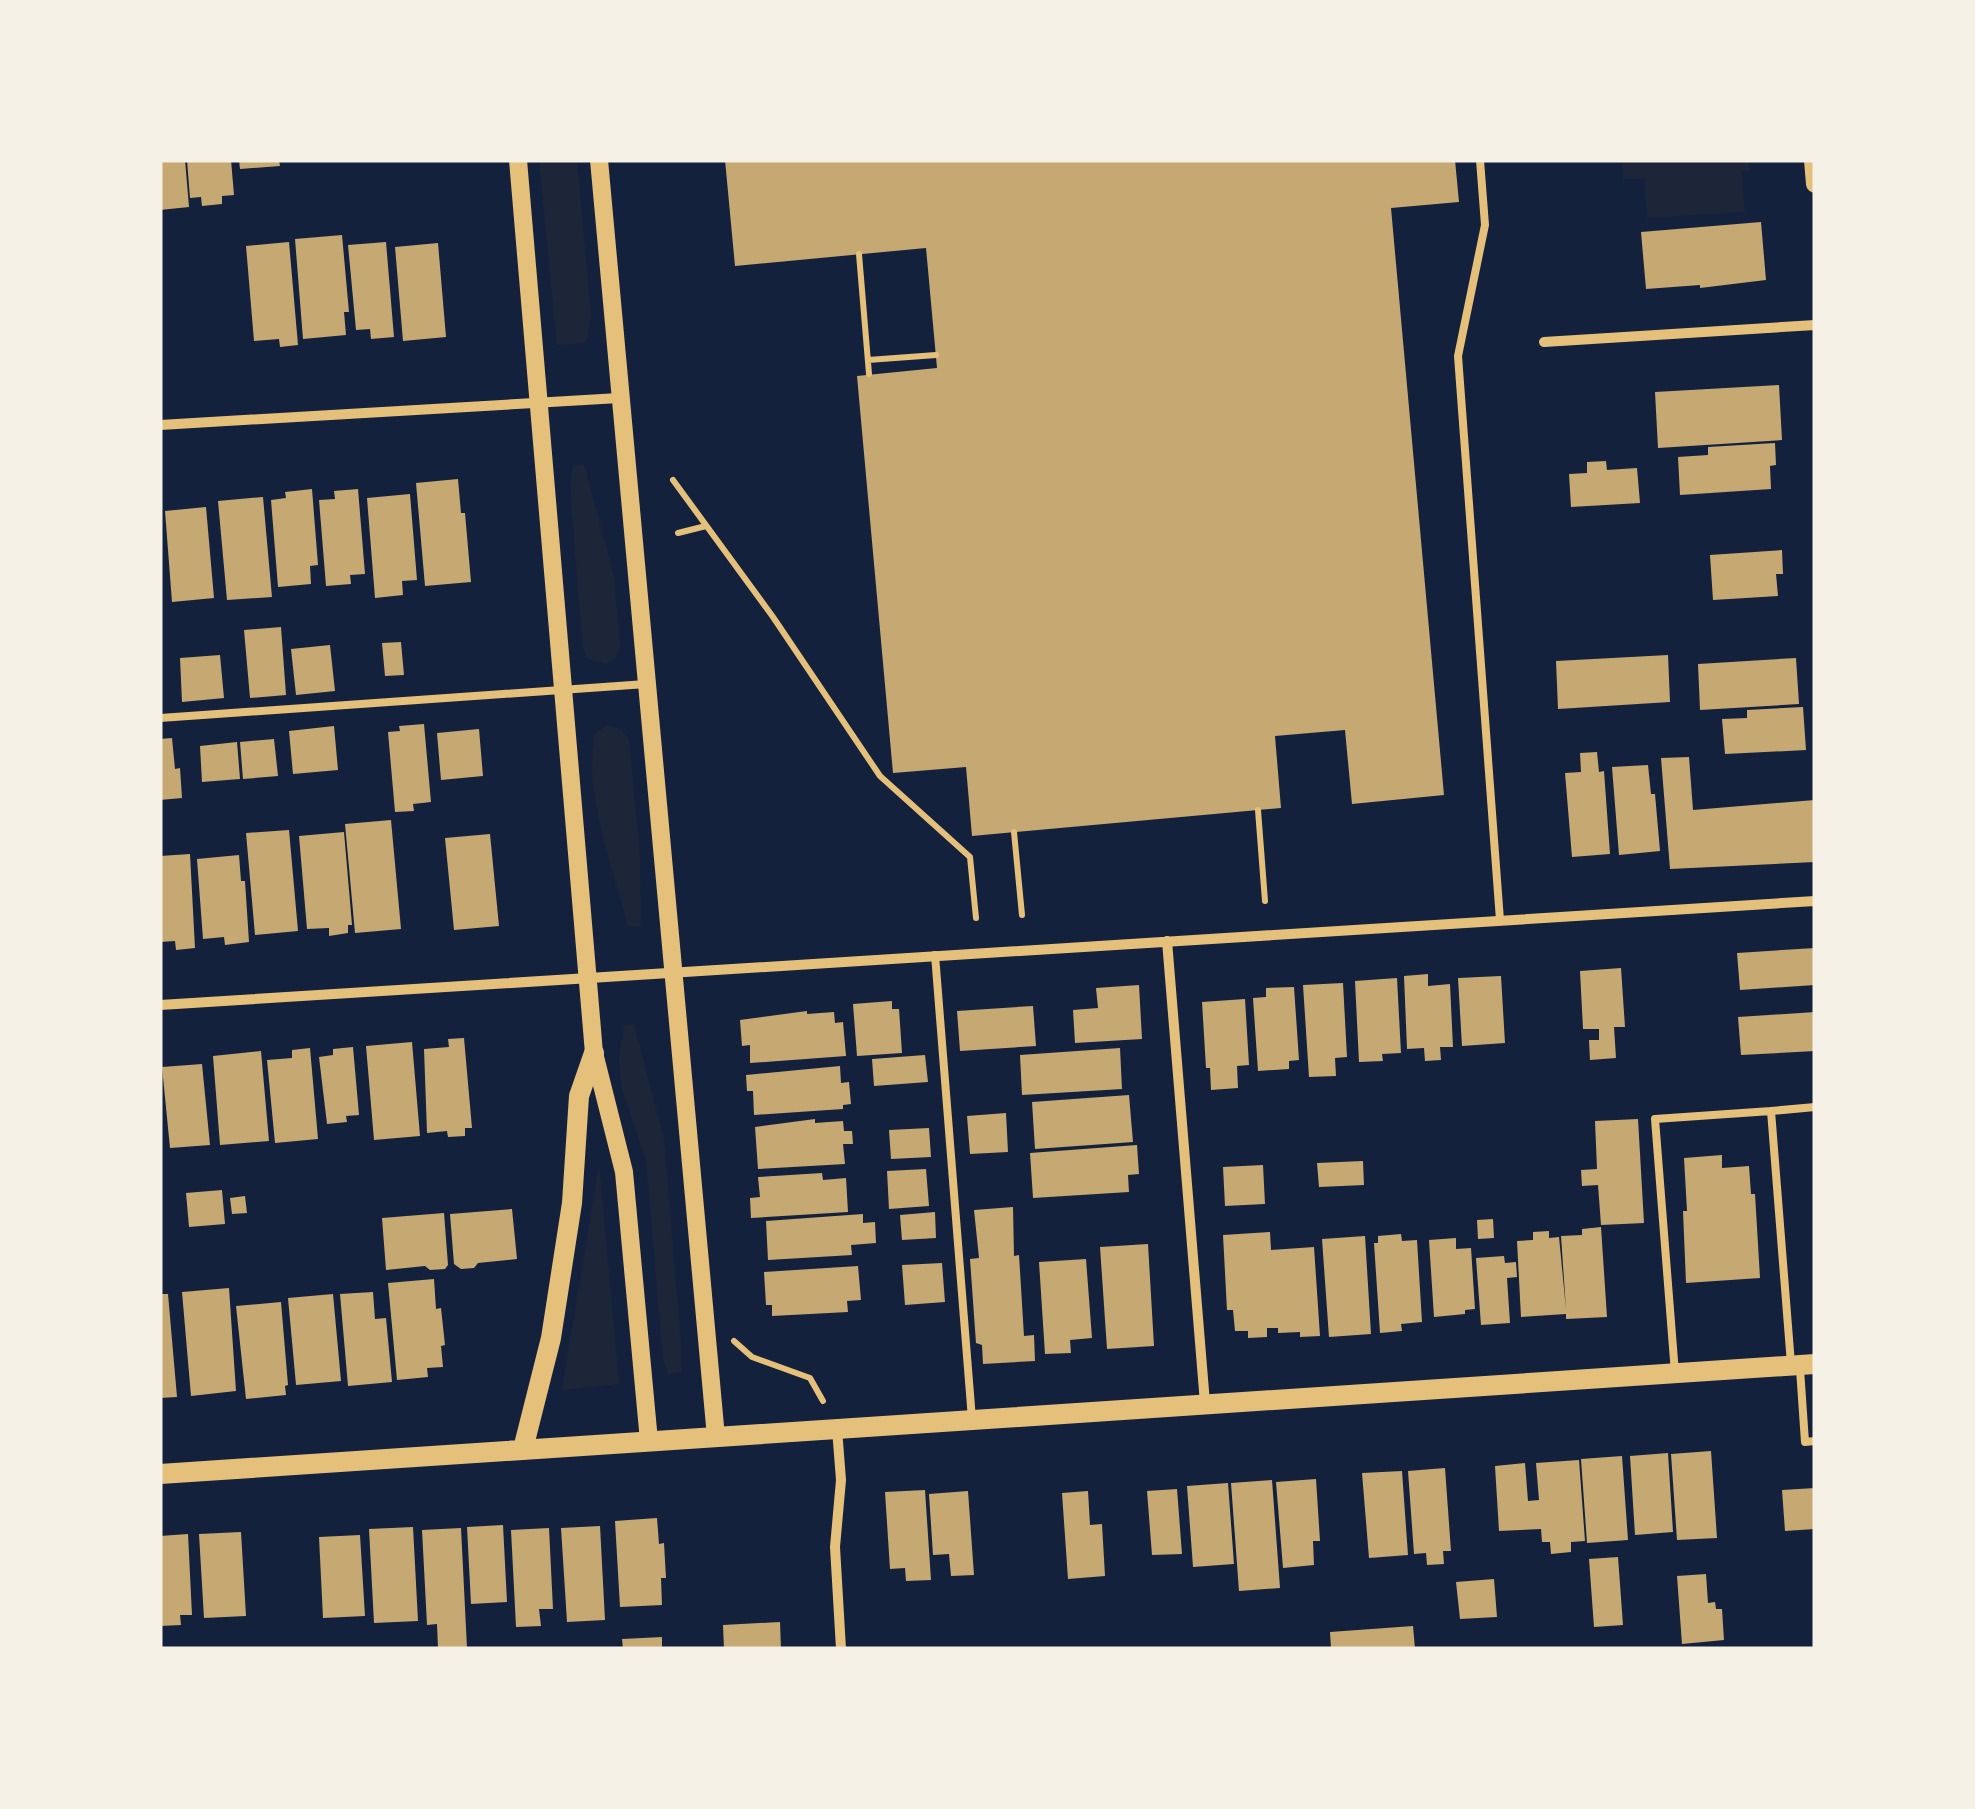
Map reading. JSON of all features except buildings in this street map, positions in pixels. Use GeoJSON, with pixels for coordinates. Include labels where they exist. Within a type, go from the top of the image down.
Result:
{"type":"FeatureCollection","features":[{"type":"Feature","properties":{"kind":"main road"},"geometry":{"type":"LineString","coordinates":[[523,1449],[551,1338],[572,1204],[579,1096],[594,1053]]}},
{"type":"Feature","properties":{"kind":"main road"},"geometry":{"type":"LineString","coordinates":[[160,1474],[1802,1364]]}},
{"type":"Feature","properties":{"kind":"street"},"geometry":{"type":"LineString","coordinates":[[518,160],[594,1053],[624,1172],[648,1441]]}},
{"type":"Feature","properties":{"kind":"street"},"geometry":{"type":"LineString","coordinates":[[599,160],[716,1437]]}},
{"type":"Feature","properties":{"kind":"street"},"geometry":{"type":"LineString","coordinates":[[1813,160],[1815,184]]}},
{"type":"Feature","properties":{"kind":"street"},"geometry":{"type":"LineString","coordinates":[[1544,342],[1815,325]]}},
{"type":"Feature","properties":{"kind":"street"},"geometry":{"type":"LineString","coordinates":[[160,425],[619,398]]}},
{"type":"Feature","properties":{"kind":"street"},"geometry":{"type":"LineString","coordinates":[[160,1004],[1815,901]]}},
{"type":"Feature","properties":{"kind":"street"},"geometry":{"type":"LineString","coordinates":[[1167,941],[1206,1403]]}},
{"type":"Feature","properties":{"kind":"street"},"geometry":{"type":"LineString","coordinates":[[838,1429],[841,1480],[835,1547],[841,1649]]}},
{"type":"Feature","properties":{"kind":"lane"},"geometry":{"type":"LineString","coordinates":[[1480,160],[1485,225],[1458,356],[1500,920]]}},
{"type":"Feature","properties":{"kind":"lane"},"geometry":{"type":"LineString","coordinates":[[160,718],[646,684]]}},
{"type":"Feature","properties":{"kind":"lane"},"geometry":{"type":"LineString","coordinates":[[935,954],[972,1419]]}},
{"type":"Feature","properties":{"kind":"lane"},"geometry":{"type":"LineString","coordinates":[[1676,1373],[1655,1119],[1815,1107]]}},
{"type":"Feature","properties":{"kind":"lane"},"geometry":{"type":"LineString","coordinates":[[1772,1111],[1784,1270],[1802,1364],[1805,1442],[1815,1441]]}},
{"type":"Feature","properties":{"kind":"path"},"geometry":{"type":"LineString","coordinates":[[859,254],[868,374]]}},
{"type":"Feature","properties":{"kind":"path"},"geometry":{"type":"LineString","coordinates":[[868,360],[936,354]]}},
{"type":"Feature","properties":{"kind":"path"},"geometry":{"type":"LineString","coordinates":[[673,480],[774,616],[880,776],[970,857],[976,918]]}},
{"type":"Feature","properties":{"kind":"path"},"geometry":{"type":"LineString","coordinates":[[678,533],[706,526]]}},
{"type":"Feature","properties":{"kind":"path"},"geometry":{"type":"LineString","coordinates":[[1258,810],[1265,901]]}},
{"type":"Feature","properties":{"kind":"path"},"geometry":{"type":"LineString","coordinates":[[1014,832],[1022,915]]}},
{"type":"Feature","properties":{"kind":"path"},"geometry":{"type":"LineString","coordinates":[[705,1316],[752,1357],[810,1378],[838,1429]]}},
{"type":"Feature","properties":{"kind":"shaded area"},"geometry":{"type":"Polygon","coordinates":[[[539,160],[577,160],[591,317],[586,343],[557,345],[539,160]]]}},
{"type":"Feature","properties":{"kind":"shaded area"},"geometry":{"type":"Polygon","coordinates":[[[1622,160],[1748,160],[1750,171],[1741,171],[1745,212],[1647,218],[1644,179],[1623,179],[1622,160]]]}},
{"type":"Feature","properties":{"kind":"shaded area"},"geometry":{"type":"Polygon","coordinates":[[[584,464],[614,576],[620,647],[616,657],[606,664],[588,659],[583,650],[570,489],[573,465],[584,464]]]}},
{"type":"Feature","properties":{"kind":"shaded area"},"geometry":{"type":"Polygon","coordinates":[[[608,725],[621,729],[629,740],[640,858],[641,926],[628,926],[596,803],[592,753],[596,732],[608,725]]]}},
{"type":"Feature","properties":{"kind":"shaded area"},"geometry":{"type":"Polygon","coordinates":[[[634,1024],[664,1139],[682,1359],[681,1372],[668,1374],[663,1359],[646,1160],[621,1085],[619,1054],[624,1025],[634,1024]]]}},
{"type":"Feature","properties":{"kind":"shaded area"},"geometry":{"type":"Polygon","coordinates":[[[599,1164],[619,1384],[562,1390],[599,1164]]]}}]}
